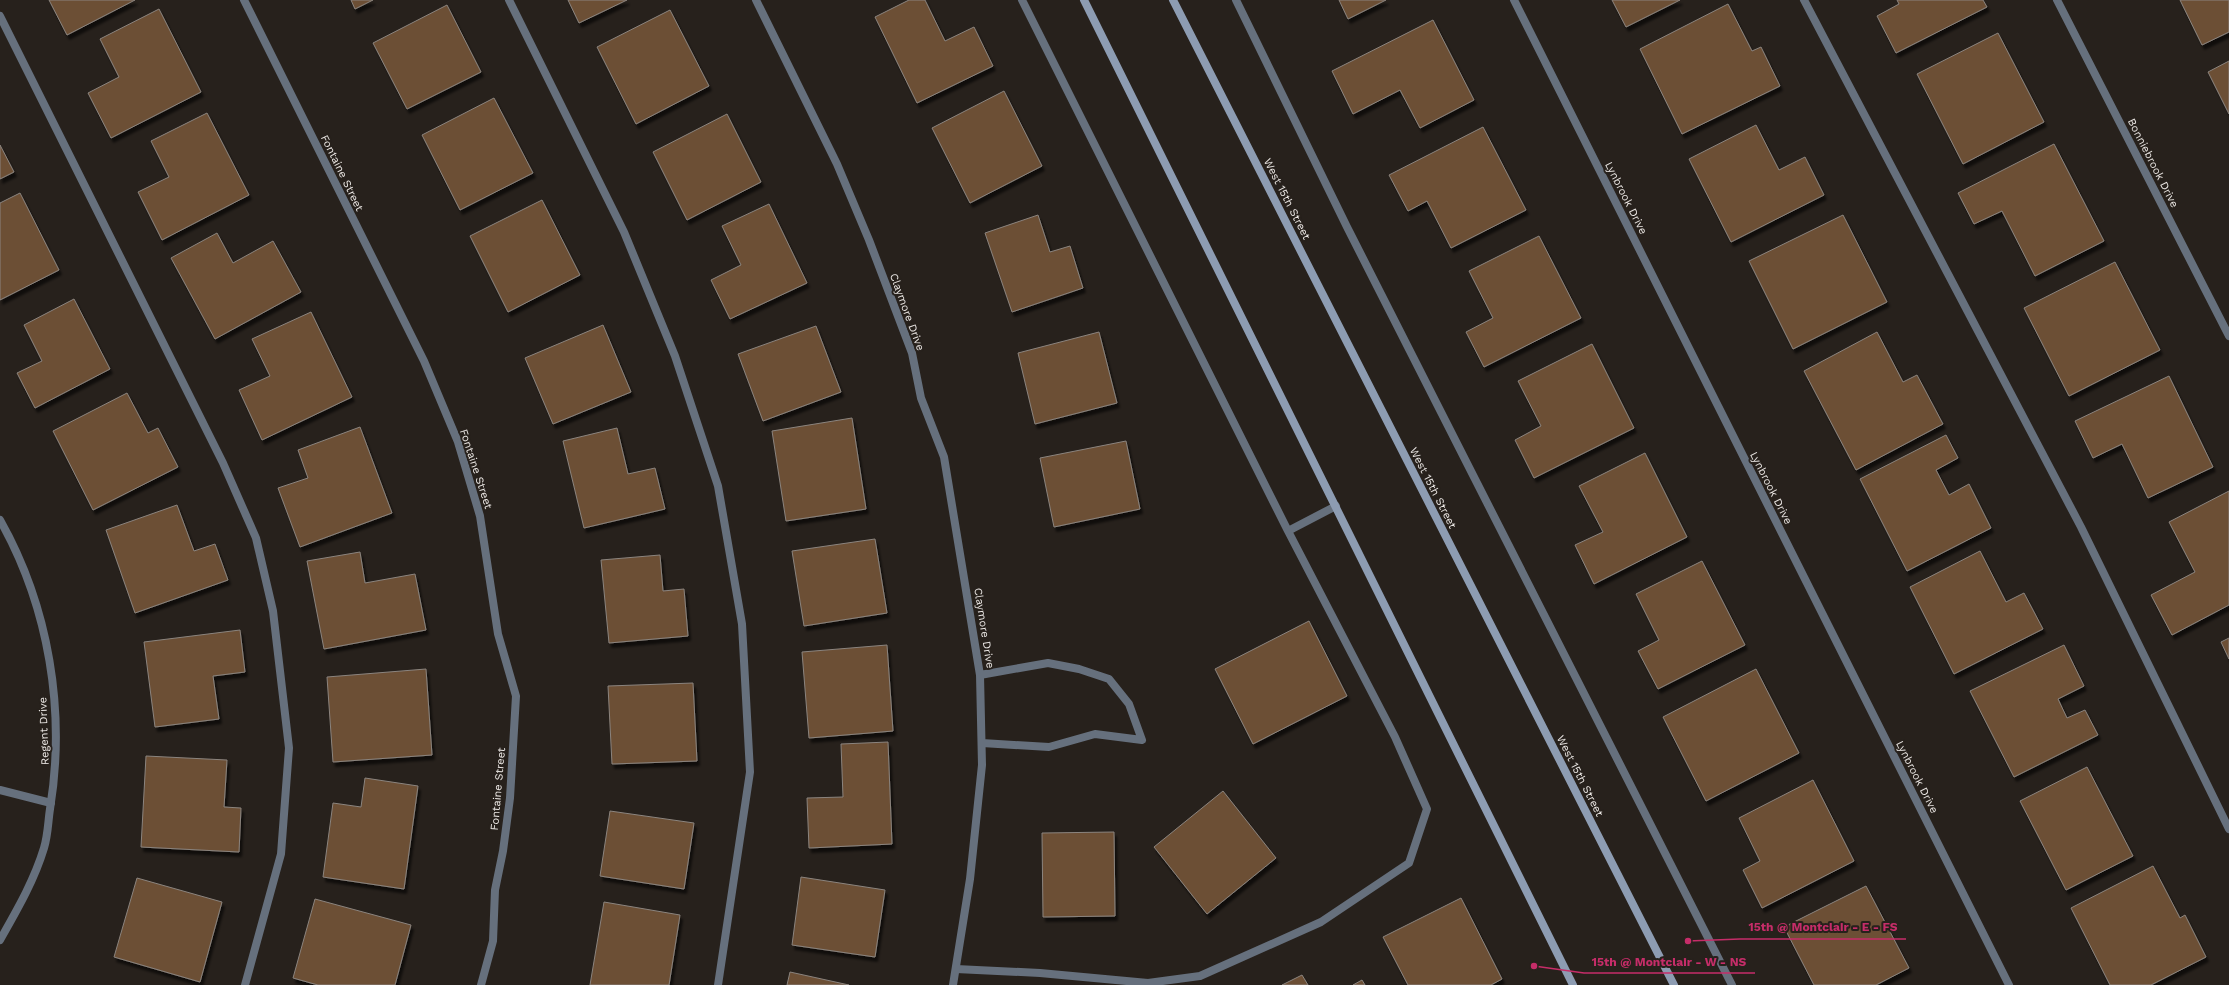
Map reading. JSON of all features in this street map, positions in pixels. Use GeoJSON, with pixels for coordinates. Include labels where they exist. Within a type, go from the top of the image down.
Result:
{"type":"FeatureCollection","features":[{"type":"Feature","properties":{"kind":"main road"},"geometry":{"type":"LineString","coordinates":[[1084,0],[1573,985]]}},
{"type":"Feature","properties":{"kind":"main road","name":"West 15th Street"},"geometry":{"type":"LineString","coordinates":[[1173,0],[1674,985]]}},
{"type":"Feature","properties":{"kind":"street","name":"Fontaine Street"},"geometry":{"type":"LineString","coordinates":[[244,0],[424,361],[458,442],[480,516],[498,634],[516,696],[510,798],[503,851],[495,890],[493,941],[481,985]]}},
{"type":"Feature","properties":{"kind":"street"},"geometry":{"type":"LineString","coordinates":[[509,0],[624,232],[675,356],[718,486],[742,624],[750,772],[718,985]]}},
{"type":"Feature","properties":{"kind":"street","name":"Claymore Drive"},"geometry":{"type":"LineString","coordinates":[[756,0],[837,164],[869,240],[912,353],[921,398],[944,457],[980,675],[982,743],[982,765],[970,880],[953,985]]}},
{"type":"Feature","properties":{"kind":"street"},"geometry":{"type":"LineString","coordinates":[[956,969],[1040,973],[1148,983],[1200,976],[1321,922],[1409,863],[1427,809],[1395,737],[1288,531],[1022,0]]}},
{"type":"Feature","properties":{"kind":"street"},"geometry":{"type":"LineString","coordinates":[[1236,0],[1347,227],[1732,985]]}},
{"type":"Feature","properties":{"kind":"street","name":"Lynbrook Drive"},"geometry":{"type":"LineString","coordinates":[[1514,0],[2009,985]]}},
{"type":"Feature","properties":{"kind":"street"},"geometry":{"type":"LineString","coordinates":[[1804,0],[2081,527],[2229,829]]}},
{"type":"Feature","properties":{"kind":"street","name":"Bonniebrook Drive"},"geometry":{"type":"LineString","coordinates":[[2057,0],[2229,336]]}},
{"type":"Feature","properties":{"kind":"street"},"geometry":{"type":"LineString","coordinates":[[0,16],[223,463],[256,538],[273,611],[289,748],[282,854],[245,985]]}},
{"type":"Feature","properties":{"kind":"street"},"geometry":{"type":"LineString","coordinates":[[1288,531],[1336,506]]}},
{"type":"Feature","properties":{"kind":"street","name":"Regent Drive"},"geometry":{"type":"LineString","coordinates":[[0,520],[28,578],[46,641],[55,696],[56,772],[44,847],[29,887],[0,940]]}},
{"type":"Feature","properties":{"kind":"street","name":"Claymore Drive"},"geometry":{"type":"LineString","coordinates":[[980,675],[1048,663],[1080,669],[1109,679],[1129,704],[1142,740],[1096,734],[1049,747],[982,743]]}},
{"type":"Feature","properties":{"kind":"street"},"geometry":{"type":"LineString","coordinates":[[0,790],[51,803]]}},
{"type":"Feature","properties":{"kind":"building"},"geometry":{"type":"Polygon","coordinates":[[[49,0],[135,0],[67,35],[49,0]]]}},
{"type":"Feature","properties":{"kind":"building"},"geometry":{"type":"Polygon","coordinates":[[[351,0],[373,0],[355,9],[351,0]]]}},
{"type":"Feature","properties":{"kind":"building"},"geometry":{"type":"Polygon","coordinates":[[[568,0],[627,0],[579,23],[568,0]]]}},
{"type":"Feature","properties":{"kind":"building"},"geometry":{"type":"Polygon","coordinates":[[[909,0],[925,0],[945,41],[974,27],[993,66],[917,103],[875,17],[909,0]]]}},
{"type":"Feature","properties":{"kind":"building"},"geometry":{"type":"Polygon","coordinates":[[[1339,0],[1386,0],[1348,19],[1339,0]]]}},
{"type":"Feature","properties":{"kind":"building"},"geometry":{"type":"Polygon","coordinates":[[[1612,0],[1680,0],[1626,27],[1612,0]]]}},
{"type":"Feature","properties":{"kind":"building"},"geometry":{"type":"Polygon","coordinates":[[[1897,0],[1983,0],[1987,7],[1896,53],[1877,16],[1899,4],[1897,0]]]}},
{"type":"Feature","properties":{"kind":"building"},"geometry":{"type":"Polygon","coordinates":[[[2180,0],[2229,0],[2229,32],[2202,45],[2180,0]]]}},
{"type":"Feature","properties":{"kind":"building"},"geometry":{"type":"Polygon","coordinates":[[[1728,4],[1752,51],[1761,47],[1780,86],[1682,134],[1640,49],[1728,4]]]}},
{"type":"Feature","properties":{"kind":"building"},"geometry":{"type":"Polygon","coordinates":[[[447,5],[481,72],[407,109],[373,43],[447,5]]]}},
{"type":"Feature","properties":{"kind":"building"},"geometry":{"type":"Polygon","coordinates":[[[159,9],[201,92],[111,138],[88,93],[119,77],[100,39],[159,9]]]}},
{"type":"Feature","properties":{"kind":"building"},"geometry":{"type":"Polygon","coordinates":[[[670,10],[709,86],[636,124],[597,47],[670,10]]]}},
{"type":"Feature","properties":{"kind":"building"},"geometry":{"type":"Polygon","coordinates":[[[1433,20],[1474,100],[1420,128],[1400,90],[1353,114],[1332,71],[1433,20]]]}},
{"type":"Feature","properties":{"kind":"building"},"geometry":{"type":"Polygon","coordinates":[[[1998,33],[2044,122],[1963,164],[1917,74],[1998,33]]]}},
{"type":"Feature","properties":{"kind":"building"},"geometry":{"type":"Polygon","coordinates":[[[2229,61],[2229,114],[2208,72],[2229,61]]]}},
{"type":"Feature","properties":{"kind":"building"},"geometry":{"type":"Polygon","coordinates":[[[1004,91],[1042,166],[970,203],[932,128],[1004,91]]]}},
{"type":"Feature","properties":{"kind":"building"},"geometry":{"type":"Polygon","coordinates":[[[494,98],[533,173],[460,210],[422,135],[494,98]]]}},
{"type":"Feature","properties":{"kind":"building"},"geometry":{"type":"Polygon","coordinates":[[[207,113],[249,195],[162,240],[138,192],[169,177],[151,141],[207,113]]]}},
{"type":"Feature","properties":{"kind":"building"},"geometry":{"type":"Polygon","coordinates":[[[727,114],[761,182],[687,220],[653,152],[727,114]]]}},
{"type":"Feature","properties":{"kind":"building"},"geometry":{"type":"Polygon","coordinates":[[[1756,125],[1779,170],[1805,157],[1824,195],[1731,242],[1689,159],[1756,125]]]}},
{"type":"Feature","properties":{"kind":"building"},"geometry":{"type":"Polygon","coordinates":[[[1483,127],[1526,210],[1451,248],[1427,201],[1408,211],[1389,175],[1483,127]]]}},
{"type":"Feature","properties":{"kind":"building"},"geometry":{"type":"Polygon","coordinates":[[[2054,144],[2104,241],[2035,276],[2002,211],[1974,224],[1958,193],[2054,144]]]}},
{"type":"Feature","properties":{"kind":"building"},"geometry":{"type":"Polygon","coordinates":[[[0,145],[14,172],[0,179],[0,145]]]}},
{"type":"Feature","properties":{"kind":"building"},"geometry":{"type":"Polygon","coordinates":[[[20,193],[59,270],[0,300],[0,203],[20,193]]]}},
{"type":"Feature","properties":{"kind":"building"},"geometry":{"type":"Polygon","coordinates":[[[542,200],[580,275],[508,312],[470,236],[542,200]]]}},
{"type":"Feature","properties":{"kind":"building"},"geometry":{"type":"Polygon","coordinates":[[[769,204],[807,283],[730,319],[711,280],[741,265],[722,226],[769,204]]]}},
{"type":"Feature","properties":{"kind":"building"},"geometry":{"type":"Polygon","coordinates":[[[1038,215],[1050,252],[1070,246],[1083,288],[1012,312],[985,233],[1038,215]]]}},
{"type":"Feature","properties":{"kind":"building"},"geometry":{"type":"Polygon","coordinates":[[[1843,215],[1887,302],[1793,349],[1749,261],[1843,215]]]}},
{"type":"Feature","properties":{"kind":"building"},"geometry":{"type":"Polygon","coordinates":[[[217,233],[233,263],[273,241],[301,292],[215,339],[171,258],[217,233]]]}},
{"type":"Feature","properties":{"kind":"building"},"geometry":{"type":"Polygon","coordinates":[[[1539,236],[1581,318],[1484,367],[1466,332],[1493,318],[1469,271],[1539,236]]]}},
{"type":"Feature","properties":{"kind":"building"},"geometry":{"type":"Polygon","coordinates":[[[2115,262],[2160,350],[2069,396],[2024,308],[2115,262]]]}},
{"type":"Feature","properties":{"kind":"building"},"geometry":{"type":"Polygon","coordinates":[[[74,299],[110,369],[35,408],[17,373],[42,361],[24,325],[74,299]]]}},
{"type":"Feature","properties":{"kind":"building"},"geometry":{"type":"Polygon","coordinates":[[[311,312],[352,397],[262,440],[239,390],[270,376],[252,339],[311,312]]]}},
{"type":"Feature","properties":{"kind":"building"},"geometry":{"type":"Polygon","coordinates":[[[603,325],[631,392],[553,424],[525,358],[603,325]]]}},
{"type":"Feature","properties":{"kind":"building"},"geometry":{"type":"Polygon","coordinates":[[[816,326],[841,392],[763,421],[738,354],[816,326]]]}},
{"type":"Feature","properties":{"kind":"building"},"geometry":{"type":"Polygon","coordinates":[[[1099,332],[1117,403],[1035,424],[1018,353],[1099,332]]]}},
{"type":"Feature","properties":{"kind":"building"},"geometry":{"type":"Polygon","coordinates":[[[1877,332],[1903,382],[1917,375],[1943,424],[1856,470],[1804,371],[1877,332]]]}},
{"type":"Feature","properties":{"kind":"building"},"geometry":{"type":"Polygon","coordinates":[[[1592,344],[1634,428],[1534,478],[1515,440],[1541,426],[1518,381],[1592,344]]]}},
{"type":"Feature","properties":{"kind":"building"},"geometry":{"type":"Polygon","coordinates":[[[2169,376],[2213,467],[2148,498],[2122,444],[2093,458],[2075,421],[2169,376]]]}},
{"type":"Feature","properties":{"kind":"building"},"geometry":{"type":"Polygon","coordinates":[[[127,393],[148,433],[158,428],[178,467],[93,510],[53,431],[127,393]]]}},
{"type":"Feature","properties":{"kind":"building"},"geometry":{"type":"Polygon","coordinates":[[[852,418],[866,509],[786,521],[772,431],[852,418]]]}},
{"type":"Feature","properties":{"kind":"building"},"geometry":{"type":"Polygon","coordinates":[[[360,427],[392,513],[300,547],[278,488],[308,478],[298,450],[360,427]]]}},
{"type":"Feature","properties":{"kind":"building"},"geometry":{"type":"Polygon","coordinates":[[[617,428],[628,474],[655,468],[665,509],[584,528],[563,441],[617,428]]]}},
{"type":"Feature","properties":{"kind":"building"},"geometry":{"type":"Polygon","coordinates":[[[1946,435],[1958,458],[1936,470],[1949,495],[1969,484],[1991,528],[1907,571],[1860,479],[1946,435]]]}},
{"type":"Feature","properties":{"kind":"building"},"geometry":{"type":"Polygon","coordinates":[[[1126,441],[1140,509],[1054,527],[1040,458],[1126,441]]]}},
{"type":"Feature","properties":{"kind":"building"},"geometry":{"type":"Polygon","coordinates":[[[1645,453],[1687,537],[1594,584],[1575,545],[1603,532],[1579,486],[1645,453]]]}},
{"type":"Feature","properties":{"kind":"building"},"geometry":{"type":"Polygon","coordinates":[[[2229,491],[2229,605],[2172,635],[2151,595],[2195,572],[2169,522],[2229,491]]]}},
{"type":"Feature","properties":{"kind":"building"},"geometry":{"type":"Polygon","coordinates":[[[177,505],[194,551],[215,544],[228,580],[135,613],[106,530],[177,505]]]}},
{"type":"Feature","properties":{"kind":"building"},"geometry":{"type":"Polygon","coordinates":[[[875,539],[887,613],[804,626],[792,551],[875,539]]]}},
{"type":"Feature","properties":{"kind":"building"},"geometry":{"type":"Polygon","coordinates":[[[1980,551],[2006,602],[2024,593],[2043,629],[1954,674],[1910,587],[1980,551]]]}},
{"type":"Feature","properties":{"kind":"building"},"geometry":{"type":"Polygon","coordinates":[[[360,552],[365,583],[415,574],[426,630],[324,649],[307,561],[360,552]]]}},
{"type":"Feature","properties":{"kind":"building"},"geometry":{"type":"Polygon","coordinates":[[[660,555],[663,591],[684,589],[688,636],[609,643],[601,560],[660,555]]]}},
{"type":"Feature","properties":{"kind":"building"},"geometry":{"type":"Polygon","coordinates":[[[1702,561],[1745,645],[1658,689],[1638,651],[1659,640],[1636,594],[1702,561]]]}},
{"type":"Feature","properties":{"kind":"building"},"geometry":{"type":"Polygon","coordinates":[[[1309,621],[1347,696],[1253,744],[1215,669],[1309,621]]]}},
{"type":"Feature","properties":{"kind":"building"},"geometry":{"type":"Polygon","coordinates":[[[240,630],[245,672],[213,676],[219,719],[155,727],[144,642],[240,630]]]}},
{"type":"Feature","properties":{"kind":"building"},"geometry":{"type":"Polygon","coordinates":[[[2229,638],[2229,659],[2221,642],[2229,638]]]}},
{"type":"Feature","properties":{"kind":"building"},"geometry":{"type":"Polygon","coordinates":[[[887,645],[893,731],[809,738],[802,652],[887,645]]]}},
{"type":"Feature","properties":{"kind":"building"},"geometry":{"type":"Polygon","coordinates":[[[2064,645],[2084,686],[2058,699],[2067,718],[2085,710],[2098,735],[2014,777],[1970,691],[2064,645]]]}},
{"type":"Feature","properties":{"kind":"building"},"geometry":{"type":"Polygon","coordinates":[[[426,669],[432,755],[333,762],[327,677],[426,669]]]}},
{"type":"Feature","properties":{"kind":"building"},"geometry":{"type":"Polygon","coordinates":[[[1756,669],[1799,753],[1706,801],[1663,717],[1756,669]]]}},
{"type":"Feature","properties":{"kind":"building"},"geometry":{"type":"Polygon","coordinates":[[[693,683],[697,761],[612,764],[608,686],[693,683]]]}},
{"type":"Feature","properties":{"kind":"building"},"geometry":{"type":"Polygon","coordinates":[[[888,742],[892,844],[809,848],[807,798],[843,797],[841,744],[888,742]]]}},
{"type":"Feature","properties":{"kind":"building"},"geometry":{"type":"Polygon","coordinates":[[[146,756],[227,760],[224,807],[241,808],[239,852],[141,847],[146,756]]]}},
{"type":"Feature","properties":{"kind":"building"},"geometry":{"type":"Polygon","coordinates":[[[2087,767],[2133,856],[2066,890],[2020,801],[2087,767]]]}},
{"type":"Feature","properties":{"kind":"building"},"geometry":{"type":"Polygon","coordinates":[[[365,778],[418,786],[404,889],[323,877],[333,803],[361,807],[365,778]]]}},
{"type":"Feature","properties":{"kind":"building"},"geometry":{"type":"Polygon","coordinates":[[[1813,780],[1854,861],[1762,908],[1743,870],[1760,861],[1739,818],[1813,780]]]}},
{"type":"Feature","properties":{"kind":"building"},"geometry":{"type":"Polygon","coordinates":[[[1223,791],[1276,858],[1207,914],[1154,847],[1223,791]]]}},
{"type":"Feature","properties":{"kind":"building"},"geometry":{"type":"Polygon","coordinates":[[[610,811],[694,823],[684,889],[600,876],[610,811]]]}},
{"type":"Feature","properties":{"kind":"building"},"geometry":{"type":"Polygon","coordinates":[[[1114,832],[1115,916],[1043,917],[1042,833],[1114,832]]]}},
{"type":"Feature","properties":{"kind":"building"},"geometry":{"type":"Polygon","coordinates":[[[2153,866],[2180,918],[2185,915],[2206,957],[2151,985],[2110,985],[2071,908],[2153,866]]]}},
{"type":"Feature","properties":{"kind":"building"},"geometry":{"type":"Polygon","coordinates":[[[801,877],[885,890],[875,957],[792,945],[801,877]]]}},
{"type":"Feature","properties":{"kind":"building"},"geometry":{"type":"Polygon","coordinates":[[[137,878],[222,902],[200,982],[114,957],[137,878]]]}},
{"type":"Feature","properties":{"kind":"building"},"geometry":{"type":"Polygon","coordinates":[[[1866,886],[1909,968],[1876,985],[1814,985],[1784,927],[1866,886]]]}},
{"type":"Feature","properties":{"kind":"building"},"geometry":{"type":"Polygon","coordinates":[[[1461,898],[1502,979],[1491,985],[1408,985],[1383,937],[1461,898]]]}},
{"type":"Feature","properties":{"kind":"building"},"geometry":{"type":"Polygon","coordinates":[[[315,899],[411,925],[395,985],[318,985],[293,978],[315,899]]]}},
{"type":"Feature","properties":{"kind":"building"},"geometry":{"type":"Polygon","coordinates":[[[604,902],[680,915],[669,985],[590,985],[604,902]]]}},
{"type":"Feature","properties":{"kind":"building"},"geometry":{"type":"Polygon","coordinates":[[[790,972],[849,985],[787,985],[790,972]]]}},
{"type":"Feature","properties":{"kind":"building"},"geometry":{"type":"Polygon","coordinates":[[[1302,975],[1308,985],[1282,985],[1302,975]]]}},
{"type":"Feature","properties":{"kind":"building"},"geometry":{"type":"Polygon","coordinates":[[[1362,980],[1365,985],[1353,985],[1362,980]]]}},
{"type":"Feature","properties":{"kind":"place","name":"15th @ Montclair - E - FS"},"geometry":{"type":"Point","coordinates":[1688,941]}},
{"type":"Feature","properties":{"kind":"place","name":"15th @ Montclair - W - NS"},"geometry":{"type":"Point","coordinates":[1534,966]}}]}
